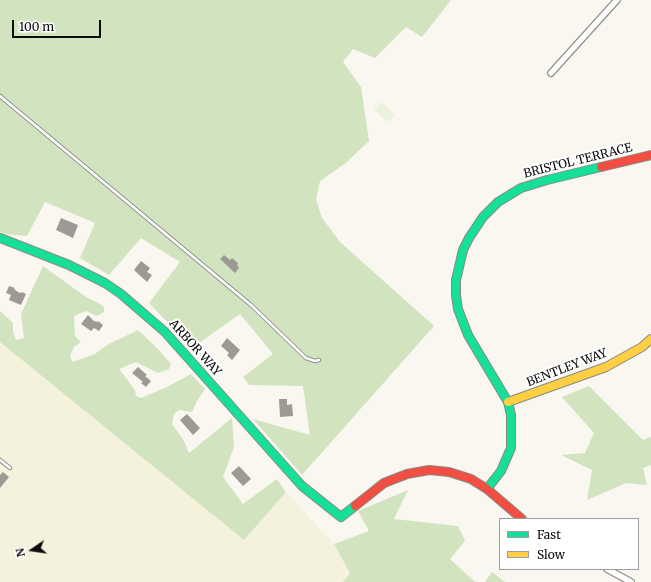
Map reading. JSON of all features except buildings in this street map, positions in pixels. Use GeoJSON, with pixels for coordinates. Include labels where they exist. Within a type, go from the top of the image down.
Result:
{"type":"FeatureCollection","features":[{"type":"Feature","properties":{"kind":"street"},"geometry":{"type":"LineString","coordinates":[[551,73],[617,0]]}},
{"type":"Feature","properties":{"kind":"street","name":"BRISTOL TERRACE"},"geometry":{"type":"LineString","coordinates":[[487,489],[501,471],[511,448],[512,427],[508,402],[468,335],[458,309],[456,295],[459,265],[463,250],[483,217],[498,202],[521,188],[547,180],[651,155]]}},
{"type":"Feature","properties":{"kind":"street","name":"ARBOR WAY"},"geometry":{"type":"LineString","coordinates":[[0,238],[75,268],[99,280],[121,294],[164,332],[302,486],[341,517],[378,486],[399,476],[413,472],[429,470],[449,472],[471,480],[487,489]]}},
{"type":"Feature","properties":{"kind":"street","name":"BENTLEY WAY"},"geometry":{"type":"LineString","coordinates":[[508,402],[606,367],[642,347],[651,339]]}},
{"type":"Feature","properties":{"kind":"street"},"geometry":{"type":"LineString","coordinates":[[487,489],[521,518]]}},
{"type":"Feature","properties":{"kind":"street"},"geometry":{"type":"LineString","coordinates":[[610,570],[630,582]]}},
{"type":"Feature","properties":{"kind":"lane"},"geometry":{"type":"LineString","coordinates":[[0,96],[251,305],[306,358],[315,361],[319,360]]}},
{"type":"Feature","properties":{"kind":"lane"},"geometry":{"type":"LineString","coordinates":[[0,460],[10,468]]}},
{"type":"Feature","properties":{"kind":"shaded area"},"geometry":{"type":"Polygon","coordinates":[[[0,342],[244,540],[286,492],[334,544],[350,573],[343,582],[0,582],[0,342]]]}},
{"type":"Feature","properties":{"kind":"green space"},"geometry":{"type":"Polygon","coordinates":[[[0,0],[451,0],[422,37],[406,27],[375,58],[353,49],[343,62],[361,87],[369,141],[347,162],[320,181],[316,199],[322,218],[340,242],[434,326],[302,475],[253,419],[310,435],[303,386],[249,385],[243,377],[273,354],[240,314],[192,348],[149,303],[180,262],[141,238],[109,275],[80,258],[95,223],[45,202],[27,236],[4,234],[0,231],[0,0]]]}},
{"type":"Feature","properties":{"kind":"green space"},"geometry":{"type":"Polygon","coordinates":[[[381,102],[395,115],[387,122],[374,109],[381,102]]]}},
{"type":"Feature","properties":{"kind":"green space"},"geometry":{"type":"Polygon","coordinates":[[[43,266],[86,297],[104,307],[104,312],[97,316],[86,311],[74,316],[75,336],[81,342],[74,347],[70,355],[72,362],[95,354],[107,345],[138,330],[171,364],[169,369],[158,373],[136,362],[119,369],[135,390],[136,396],[141,398],[167,387],[191,374],[205,389],[192,412],[179,410],[174,414],[172,424],[184,441],[189,453],[232,418],[234,447],[223,477],[243,504],[277,479],[286,492],[244,540],[0,342],[0,311],[13,323],[13,331],[16,340],[24,338],[21,314],[43,266]]]}},
{"type":"Feature","properties":{"kind":"green space"},"geometry":{"type":"Polygon","coordinates":[[[589,386],[643,440],[651,437],[651,465],[643,468],[647,485],[626,483],[587,500],[592,470],[561,455],[585,453],[594,433],[562,397],[589,386]]]}},
{"type":"Feature","properties":{"kind":"green space"},"geometry":{"type":"Polygon","coordinates":[[[408,490],[394,519],[458,526],[465,541],[450,559],[475,582],[343,582],[350,573],[334,544],[369,531],[358,511],[408,490]]]}},
{"type":"Feature","properties":{"kind":"green space"},"geometry":{"type":"Polygon","coordinates":[[[492,572],[505,582],[485,582],[492,572]]]}},
{"type":"Feature","properties":{"kind":"traffic: fast"},"geometry":{"type":"LineString","coordinates":[[487,489],[501,471],[511,448],[511,415],[508,402],[468,335],[458,309],[456,280],[463,250],[483,217],[498,202],[521,188],[601,167]]}},
{"type":"Feature","properties":{"kind":"traffic: fast"},"geometry":{"type":"LineString","coordinates":[[0,238],[69,265],[105,283],[121,294],[165,332],[302,486],[341,517],[355,506]]}},
{"type":"Feature","properties":{"kind":"traffic: slow"},"geometry":{"type":"LineString","coordinates":[[508,402],[606,367],[642,347],[651,339]]}},
{"type":"Feature","properties":{"kind":"traffic: jam"},"geometry":{"type":"LineString","coordinates":[[601,167],[651,155]]}},
{"type":"Feature","properties":{"kind":"traffic: jam"},"geometry":{"type":"LineString","coordinates":[[355,506],[384,483],[407,474],[429,470],[449,472],[471,479],[487,489],[521,518]]}}]}
